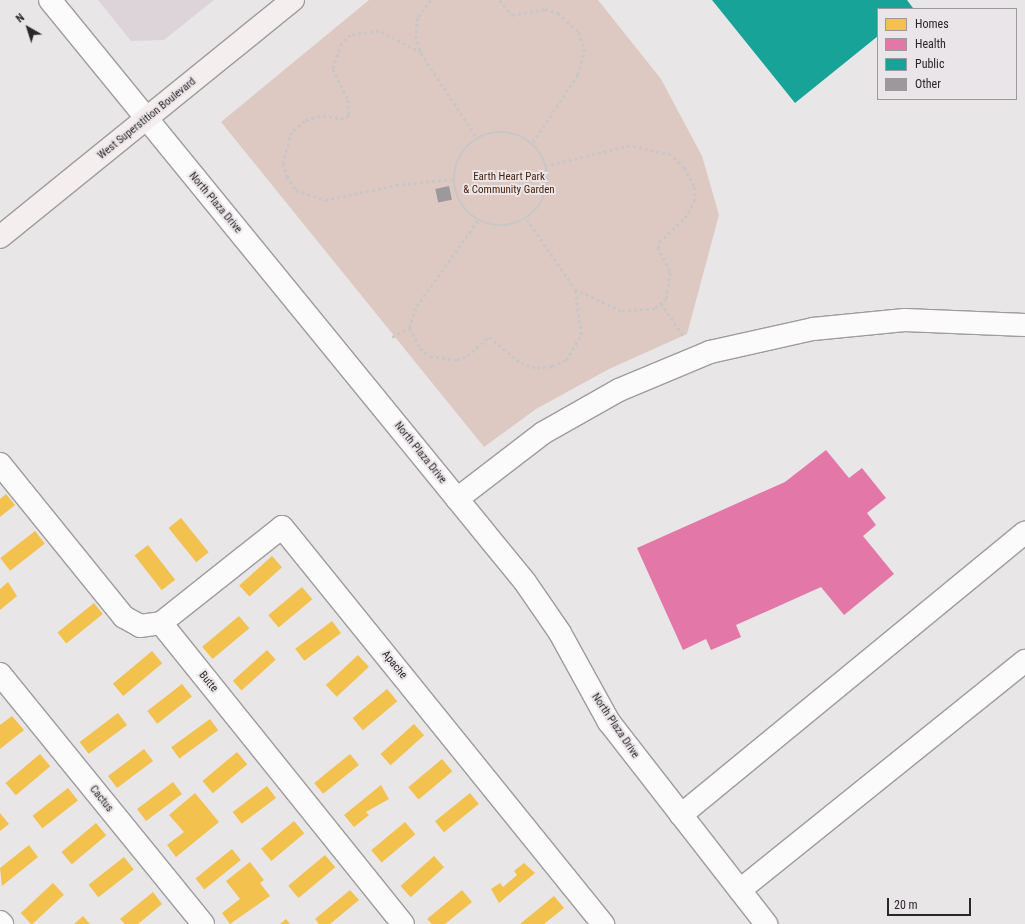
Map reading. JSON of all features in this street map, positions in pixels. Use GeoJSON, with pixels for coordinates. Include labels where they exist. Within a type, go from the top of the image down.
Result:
{"type":"FeatureCollection","features":[{"type":"Feature","properties":{"kind":"main road","name":"West Superstition Boulevard"},"geometry":{"type":"LineString","coordinates":[[0,237],[293,0]]}},
{"type":"Feature","properties":{"kind":"street","name":"North Plaza Drive"},"geometry":{"type":"LineString","coordinates":[[50,0],[525,582],[560,633],[609,722],[766,924]]}},
{"type":"Feature","properties":{"kind":"street"},"geometry":{"type":"LineString","coordinates":[[457,499],[542,433],[619,390],[694,359],[821,328],[905,320],[1025,325]]}},
{"type":"Feature","properties":{"kind":"street"},"geometry":{"type":"LineString","coordinates":[[0,464],[124,617],[140,626],[160,623]]}},
{"type":"Feature","properties":{"kind":"street","name":"Apache"},"geometry":{"type":"LineString","coordinates":[[160,623],[282,527],[603,924]]}},
{"type":"Feature","properties":{"kind":"street"},"geometry":{"type":"LineString","coordinates":[[681,815],[1025,532]]}},
{"type":"Feature","properties":{"kind":"street","name":"Butte"},"geometry":{"type":"LineString","coordinates":[[160,623],[403,924]]}},
{"type":"Feature","properties":{"kind":"street"},"geometry":{"type":"LineString","coordinates":[[740,890],[1025,661]]}},
{"type":"Feature","properties":{"kind":"street","name":"Cactus"},"geometry":{"type":"LineString","coordinates":[[0,674],[203,924]]}},
{"type":"Feature","properties":{"kind":"path"},"geometry":{"type":"LineString","coordinates":[[431,0],[418,18],[416,36],[420,53],[477,138]]}},
{"type":"Feature","properties":{"kind":"path"},"geometry":{"type":"LineString","coordinates":[[500,0],[512,15],[545,10],[558,13],[579,32],[585,49],[578,75],[533,143]]}},
{"type":"Feature","properties":{"kind":"path"},"geometry":{"type":"LineString","coordinates":[[420,53],[379,31],[351,35],[342,44],[333,69],[348,100],[349,116],[344,119],[320,116],[305,121],[292,132],[286,144],[283,163],[287,176],[296,190],[325,200],[396,185],[453,179]]}},
{"type":"Feature","properties":{"kind":"path"},"geometry":{"type":"LineString","coordinates":[[500,131],[533,143],[547,166],[547,190],[539,207],[527,219],[502,226],[478,221],[460,204],[453,179],[460,156],[477,138],[500,131]]}},
{"type":"Feature","properties":{"kind":"path"},"geometry":{"type":"LineString","coordinates":[[547,166],[630,146],[671,155],[684,168],[694,186],[694,202],[685,218],[659,242],[658,249],[670,270],[670,284],[661,303],[655,308],[622,311],[575,289]]}},
{"type":"Feature","properties":{"kind":"path"},"geometry":{"type":"LineString","coordinates":[[478,221],[416,308],[410,328],[420,348],[442,360],[467,356],[489,337],[521,363],[537,368],[552,366],[566,360],[581,335],[575,289],[527,219]]}},
{"type":"Feature","properties":{"kind":"path"},"geometry":{"type":"LineString","coordinates":[[661,303],[678,326],[694,359]]}},
{"type":"Feature","properties":{"kind":"path"},"geometry":{"type":"LineString","coordinates":[[392,337],[410,328]]}},
{"type":"Feature","properties":{"kind":"shaded area"},"geometry":{"type":"Polygon","coordinates":[[[98,0],[214,0],[164,40],[131,41],[98,0]]]}},
{"type":"Feature","properties":{"kind":"green space","name":"Earth Heart Park & Community Garden"},"geometry":{"type":"Polygon","coordinates":[[[369,0],[598,0],[661,79],[702,156],[719,215],[687,334],[609,369],[536,409],[484,447],[221,122],[369,0]]]}},
{"type":"Feature","properties":{"kind":"building: Homes"},"geometry":{"type":"Polygon","coordinates":[[[6,494],[15,505],[0,517],[0,499],[6,494]]]}},
{"type":"Feature","properties":{"kind":"building: Homes"},"geometry":{"type":"Polygon","coordinates":[[[181,518],[209,552],[196,562],[169,528],[181,518]]]}},
{"type":"Feature","properties":{"kind":"building: Homes"},"geometry":{"type":"Polygon","coordinates":[[[35,531],[45,544],[10,571],[0,558],[35,531]]]}},
{"type":"Feature","properties":{"kind":"building: Homes"},"geometry":{"type":"Polygon","coordinates":[[[148,545],[175,580],[162,590],[135,555],[148,545]]]}},
{"type":"Feature","properties":{"kind":"building: Homes"},"geometry":{"type":"Polygon","coordinates":[[[272,556],[282,567],[249,597],[239,585],[272,556]]]}},
{"type":"Feature","properties":{"kind":"building: Homes"},"geometry":{"type":"Polygon","coordinates":[[[8,582],[17,596],[0,610],[0,589],[8,582]]]}},
{"type":"Feature","properties":{"kind":"building: Homes"},"geometry":{"type":"Polygon","coordinates":[[[302,587],[312,599],[279,628],[268,615],[302,587]]]}},
{"type":"Feature","properties":{"kind":"building: Homes"},"geometry":{"type":"Polygon","coordinates":[[[94,603],[103,614],[66,643],[57,633],[94,603]]]}},
{"type":"Feature","properties":{"kind":"building: Homes"},"geometry":{"type":"Polygon","coordinates":[[[239,616],[249,628],[213,659],[202,647],[239,616]]]}},
{"type":"Feature","properties":{"kind":"building: Homes"},"geometry":{"type":"Polygon","coordinates":[[[332,621],[341,633],[304,661],[295,649],[332,621]]]}},
{"type":"Feature","properties":{"kind":"building: Homes"},"geometry":{"type":"Polygon","coordinates":[[[267,650],[276,660],[242,690],[233,681],[267,650]]]}},
{"type":"Feature","properties":{"kind":"building: Homes"},"geometry":{"type":"Polygon","coordinates":[[[152,651],[162,663],[123,696],[113,684],[152,651]]]}},
{"type":"Feature","properties":{"kind":"building: Homes"},"geometry":{"type":"Polygon","coordinates":[[[358,655],[369,667],[337,697],[326,685],[358,655]]]}},
{"type":"Feature","properties":{"kind":"building: Homes"},"geometry":{"type":"Polygon","coordinates":[[[182,684],[192,697],[157,724],[147,711],[182,684]]]}},
{"type":"Feature","properties":{"kind":"building: Homes"},"geometry":{"type":"Polygon","coordinates":[[[387,689],[397,701],[363,730],[353,718],[387,689]]]}},
{"type":"Feature","properties":{"kind":"building: Homes"},"geometry":{"type":"Polygon","coordinates":[[[118,713],[127,725],[89,754],[80,742],[118,713]]]}},
{"type":"Feature","properties":{"kind":"building: Homes"},"geometry":{"type":"Polygon","coordinates":[[[12,716],[24,730],[0,749],[0,725],[12,716]]]}},
{"type":"Feature","properties":{"kind":"building: Homes"},"geometry":{"type":"Polygon","coordinates":[[[210,719],[218,730],[179,759],[171,747],[210,719]]]}},
{"type":"Feature","properties":{"kind":"building: Homes"},"geometry":{"type":"Polygon","coordinates":[[[414,724],[424,735],[391,765],[381,754],[414,724]]]}},
{"type":"Feature","properties":{"kind":"building: Homes"},"geometry":{"type":"Polygon","coordinates":[[[144,749],[153,761],[117,788],[108,776],[144,749]]]}},
{"type":"Feature","properties":{"kind":"building: Homes"},"geometry":{"type":"Polygon","coordinates":[[[237,752],[247,764],[213,793],[203,781],[237,752]]]}},
{"type":"Feature","properties":{"kind":"building: Homes"},"geometry":{"type":"Polygon","coordinates":[[[40,754],[50,766],[16,795],[6,783],[40,754]]]}},
{"type":"Feature","properties":{"kind":"building: Homes"},"geometry":{"type":"Polygon","coordinates":[[[350,754],[359,765],[323,794],[314,783],[350,754]]]}},
{"type":"Feature","properties":{"kind":"building: Homes"},"geometry":{"type":"Polygon","coordinates":[[[442,759],[452,771],[419,800],[408,787],[442,759]]]}},
{"type":"Feature","properties":{"kind":"building: Homes"},"geometry":{"type":"Polygon","coordinates":[[[173,782],[182,794],[146,821],[137,809],[173,782]]]}},
{"type":"Feature","properties":{"kind":"building: Homes"},"geometry":{"type":"Polygon","coordinates":[[[381,785],[389,799],[366,812],[369,815],[354,827],[344,815],[381,785]]]}},
{"type":"Feature","properties":{"kind":"building: Homes"},"geometry":{"type":"Polygon","coordinates":[[[267,786],[276,798],[242,824],[233,812],[267,786]]]}},
{"type":"Feature","properties":{"kind":"building: Homes"},"geometry":{"type":"Polygon","coordinates":[[[68,788],[78,801],[42,828],[33,816],[68,788]]]}},
{"type":"Feature","properties":{"kind":"building: Homes"},"geometry":{"type":"Polygon","coordinates":[[[195,793],[219,822],[176,857],[167,845],[184,832],[169,815],[195,793]]]}},
{"type":"Feature","properties":{"kind":"building: Homes"},"geometry":{"type":"Polygon","coordinates":[[[470,793],[479,804],[444,832],[435,821],[470,793]]]}},
{"type":"Feature","properties":{"kind":"building: Homes"},"geometry":{"type":"Polygon","coordinates":[[[0,813],[9,824],[0,831],[0,813]]]}},
{"type":"Feature","properties":{"kind":"building: Homes"},"geometry":{"type":"Polygon","coordinates":[[[294,821],[304,833],[271,861],[261,849],[294,821]]]}},
{"type":"Feature","properties":{"kind":"building: Homes"},"geometry":{"type":"Polygon","coordinates":[[[405,822],[415,834],[382,863],[371,850],[405,822]]]}},
{"type":"Feature","properties":{"kind":"building: Homes"},"geometry":{"type":"Polygon","coordinates":[[[96,823],[106,835],[72,864],[62,852],[96,823]]]}},
{"type":"Feature","properties":{"kind":"building: Homes"},"geometry":{"type":"Polygon","coordinates":[[[29,845],[38,857],[2,886],[0,868],[29,845]]]}},
{"type":"Feature","properties":{"kind":"building: Homes"},"geometry":{"type":"Polygon","coordinates":[[[232,849],[241,860],[204,889],[195,879],[232,849]]]}},
{"type":"Feature","properties":{"kind":"building: Homes"},"geometry":{"type":"Polygon","coordinates":[[[325,855],[335,867],[299,898],[288,886],[325,855]]]}},
{"type":"Feature","properties":{"kind":"building: Homes"},"geometry":{"type":"Polygon","coordinates":[[[434,856],[444,867],[411,897],[401,886],[434,856]]]}},
{"type":"Feature","properties":{"kind":"building: Homes"},"geometry":{"type":"Polygon","coordinates":[[[124,857],[134,870],[98,897],[89,885],[124,857]]]}},
{"type":"Feature","properties":{"kind":"building: Homes"},"geometry":{"type":"Polygon","coordinates":[[[250,862],[264,880],[260,883],[270,896],[230,924],[222,913],[240,899],[226,881],[250,862]]]}},
{"type":"Feature","properties":{"kind":"building: Homes"},"geometry":{"type":"Polygon","coordinates":[[[524,863],[535,873],[499,903],[491,889],[500,883],[503,887],[517,875],[514,871],[524,863]]]}},
{"type":"Feature","properties":{"kind":"building: Homes"},"geometry":{"type":"Polygon","coordinates":[[[53,883],[64,895],[32,924],[21,913],[53,883]]]}},
{"type":"Feature","properties":{"kind":"building: Homes"},"geometry":{"type":"Polygon","coordinates":[[[350,890],[359,900],[330,924],[319,924],[315,919],[350,890]]]}},
{"type":"Feature","properties":{"kind":"building: Homes"},"geometry":{"type":"Polygon","coordinates":[[[462,890],[472,902],[445,924],[432,924],[427,919],[462,890]]]}},
{"type":"Feature","properties":{"kind":"building: Homes"},"geometry":{"type":"Polygon","coordinates":[[[153,892],[162,904],[138,924],[125,924],[120,919],[153,892]]]}},
{"type":"Feature","properties":{"kind":"building: Homes"},"geometry":{"type":"Polygon","coordinates":[[[554,896],[564,908],[544,924],[520,924],[554,896]]]}},
{"type":"Feature","properties":{"kind":"building: Homes"},"geometry":{"type":"Polygon","coordinates":[[[83,916],[90,924],[74,924],[83,916]]]}},
{"type":"Feature","properties":{"kind":"building: Homes"},"geometry":{"type":"Polygon","coordinates":[[[286,919],[290,924],[280,924],[286,919]]]}},
{"type":"Feature","properties":{"kind":"building: Health"},"geometry":{"type":"Polygon","coordinates":[[[826,450],[849,478],[862,468],[886,498],[867,513],[876,525],[863,536],[894,574],[844,615],[821,587],[736,625],[741,637],[711,650],[706,639],[683,650],[637,548],[785,482],[826,450]]]}},
{"type":"Feature","properties":{"kind":"building: Public"},"geometry":{"type":"Polygon","coordinates":[[[712,0],[907,0],[913,8],[877,8],[877,37],[795,103],[712,0]]]}},
{"type":"Feature","properties":{"kind":"building: Other"},"geometry":{"type":"Polygon","coordinates":[[[449,186],[452,200],[438,203],[435,189],[449,186]]]}}]}
